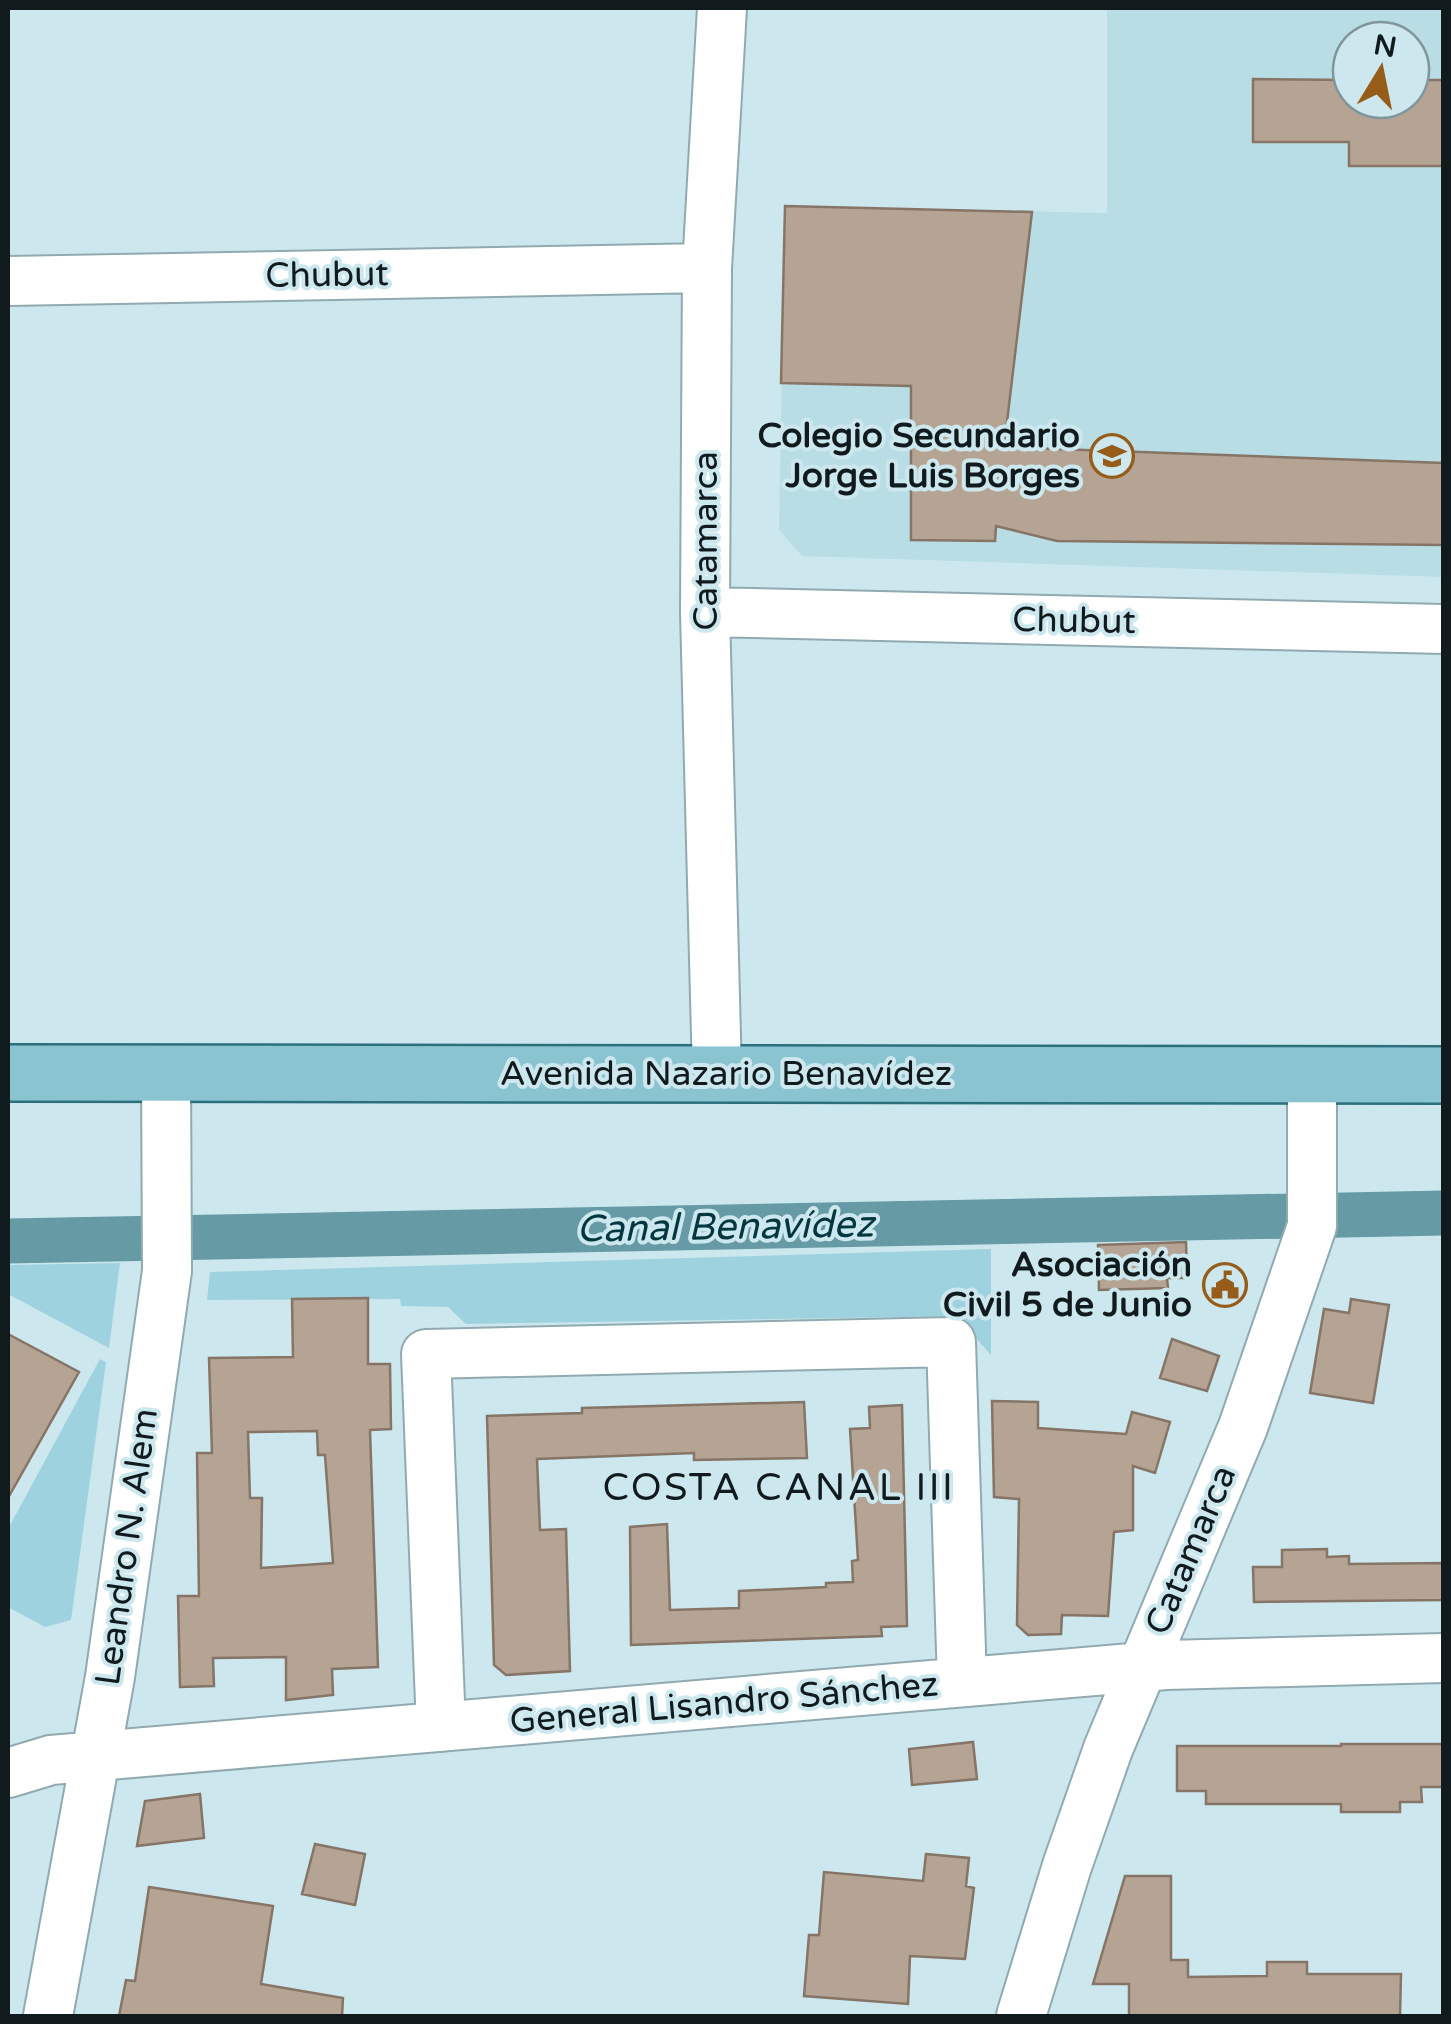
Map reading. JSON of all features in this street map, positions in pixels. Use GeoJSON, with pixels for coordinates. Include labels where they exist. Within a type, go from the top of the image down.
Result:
{"type":"FeatureCollection","features":[{"type":"Feature","properties":{"kind":"main road","name":"Avenida Nazario Benavídez"},"geometry":{"type":"LineString","coordinates":[[8,1072],[1444,1076]]}},
{"type":"Feature","properties":{"kind":"street","name":"Catamarca"},"geometry":{"type":"LineString","coordinates":[[717,1074],[706,612],[707,268],[722,8]]}},
{"type":"Feature","properties":{"kind":"street","name":"Chubut"},"geometry":{"type":"LineString","coordinates":[[8,281],[707,268]]}},
{"type":"Feature","properties":{"kind":"street","name":"Chubut"},"geometry":{"type":"LineString","coordinates":[[706,612],[1444,629]]}},
{"type":"Feature","properties":{"kind":"street","name":"Leandro N. Alem"},"geometry":{"type":"LineString","coordinates":[[48,2016],[110,1677],[167,1238],[166,1073]]}},
{"type":"Feature","properties":{"kind":"street","name":"Catamarca"},"geometry":{"type":"LineString","coordinates":[[1021,2016],[1066,1866],[1108,1749],[1243,1427],[1312,1208],[1312,1076]]}},
{"type":"Feature","properties":{"kind":"street"},"geometry":{"type":"LineString","coordinates":[[441,1727],[426,1354],[951,1342],[962,1682]]}},
{"type":"Feature","properties":{"kind":"street","name":"General Lisandro Sánchez"},"geometry":{"type":"LineString","coordinates":[[8,1772],[52,1760],[962,1682],[1142,1668],[1444,1658]]}},
{"type":"Feature","properties":{"kind":"shaded area","name":"Colegio Secundario Jorge Luis Borges"},"geometry":{"type":"Polygon","coordinates":[[[1107,8],[1443,8],[1443,577],[802,556],[779,530],[785,206],[1107,213],[1107,8]]]}},
{"type":"Feature","properties":{"kind":"shaded area"},"geometry":{"type":"Polygon","coordinates":[[[991,1249],[991,1355],[956,1316],[466,1324],[448,1307],[401,1306],[400,1299],[207,1300],[210,1272],[991,1249]]]}},
{"type":"Feature","properties":{"kind":"shaded area"},"geometry":{"type":"Polygon","coordinates":[[[120,1263],[109,1348],[8,1294],[8,1265],[120,1263]]]}},
{"type":"Feature","properties":{"kind":"shaded area"},"geometry":{"type":"Polygon","coordinates":[[[100,1359],[106,1362],[71,1620],[45,1627],[8,1607],[8,1529],[100,1359]]]}},
{"type":"Feature","properties":{"kind":"building"},"geometry":{"type":"Polygon","coordinates":[[[1253,79],[1331,80],[1331,120],[1431,120],[1431,80],[1444,80],[1444,166],[1349,166],[1349,142],[1253,142],[1253,79]]]}},
{"type":"Feature","properties":{"kind":"building"},"geometry":{"type":"Polygon","coordinates":[[[785,206],[1032,212],[1004,447],[1444,463],[1444,545],[1057,541],[996,526],[995,541],[911,540],[911,386],[781,383],[785,206]]]}},
{"type":"Feature","properties":{"kind":"building"},"geometry":{"type":"Polygon","coordinates":[[[1186,1242],[1187,1278],[1167,1278],[1168,1288],[1099,1290],[1098,1245],[1186,1242]]]}},
{"type":"Feature","properties":{"kind":"building"},"geometry":{"type":"Polygon","coordinates":[[[368,1298],[368,1364],[390,1364],[391,1429],[370,1430],[378,1667],[332,1669],[333,1695],[286,1700],[286,1657],[213,1658],[214,1686],[180,1687],[178,1596],[199,1596],[197,1453],[212,1453],[209,1358],[293,1357],[292,1299],[368,1298]],[[317,1431],[248,1432],[250,1498],[262,1498],[261,1568],[333,1563],[325,1455],[318,1455],[317,1431]]]}},
{"type":"Feature","properties":{"kind":"building"},"geometry":{"type":"Polygon","coordinates":[[[1351,1299],[1389,1305],[1373,1403],[1310,1393],[1324,1309],[1349,1313],[1351,1299]]]}},
{"type":"Feature","properties":{"kind":"building"},"geometry":{"type":"Polygon","coordinates":[[[8,1334],[79,1372],[8,1498],[8,1334]]]}},
{"type":"Feature","properties":{"kind":"building"},"geometry":{"type":"Polygon","coordinates":[[[1172,1339],[1219,1356],[1207,1391],[1160,1378],[1172,1339]]]}},
{"type":"Feature","properties":{"kind":"building"},"geometry":{"type":"Polygon","coordinates":[[[992,1401],[1038,1402],[1038,1428],[1126,1434],[1132,1412],[1170,1422],[1155,1473],[1133,1466],[1133,1530],[1114,1532],[1108,1616],[1062,1615],[1061,1634],[1028,1635],[1017,1625],[1019,1499],[994,1497],[992,1401]]]}},
{"type":"Feature","properties":{"kind":"building"},"geometry":{"type":"Polygon","coordinates":[[[804,1402],[807,1458],[694,1460],[694,1453],[537,1459],[540,1530],[566,1529],[570,1671],[506,1675],[494,1665],[487,1416],[582,1413],[582,1408],[804,1402]]]}},
{"type":"Feature","properties":{"kind":"building"},"geometry":{"type":"Polygon","coordinates":[[[902,1405],[907,1626],[881,1627],[882,1636],[631,1645],[630,1527],[667,1524],[670,1610],[739,1608],[739,1591],[853,1582],[852,1561],[858,1560],[850,1429],[870,1428],[869,1407],[902,1405]]]}},
{"type":"Feature","properties":{"kind":"building"},"geometry":{"type":"Polygon","coordinates":[[[1327,1549],[1327,1557],[1349,1556],[1349,1564],[1444,1563],[1444,1600],[1254,1602],[1253,1567],[1282,1567],[1282,1550],[1327,1549]]]}},
{"type":"Feature","properties":{"kind":"building"},"geometry":{"type":"Polygon","coordinates":[[[973,1742],[977,1779],[912,1785],[909,1749],[973,1742]]]}},
{"type":"Feature","properties":{"kind":"building"},"geometry":{"type":"Polygon","coordinates":[[[1444,1744],[1444,1787],[1421,1787],[1422,1802],[1400,1802],[1400,1812],[1341,1812],[1341,1804],[1206,1804],[1206,1791],[1177,1791],[1177,1746],[1444,1744]]]}},
{"type":"Feature","properties":{"kind":"building"},"geometry":{"type":"Polygon","coordinates":[[[200,1794],[204,1838],[137,1846],[145,1801],[200,1794]]]}},
{"type":"Feature","properties":{"kind":"building"},"geometry":{"type":"Polygon","coordinates":[[[315,1844],[365,1854],[355,1905],[302,1894],[315,1844]]]}},
{"type":"Feature","properties":{"kind":"building"},"geometry":{"type":"Polygon","coordinates":[[[926,1854],[969,1858],[966,1886],[974,1888],[965,1959],[910,1956],[908,2004],[804,1996],[809,1935],[819,1935],[824,1872],[923,1881],[926,1854]]]}},
{"type":"Feature","properties":{"kind":"building"},"geometry":{"type":"Polygon","coordinates":[[[1125,1876],[1171,1876],[1171,1960],[1188,1960],[1188,1977],[1267,1976],[1267,1962],[1307,1962],[1307,1974],[1401,1974],[1400,2016],[1129,2016],[1129,1984],[1093,1984],[1125,1876]]]}},
{"type":"Feature","properties":{"kind":"building"},"geometry":{"type":"Polygon","coordinates":[[[149,1887],[273,1906],[261,1984],[343,1998],[342,2016],[119,2016],[126,1980],[135,1981],[149,1887]]]}},
{"type":"Feature","properties":{"kind":"waterway","name":"Canal Benavídez"},"geometry":{"type":"LineString","coordinates":[[8,1241],[1444,1213]]}},
{"type":"Feature","properties":{"kind":"place","name":"Colegio Secundario Jorge Luis Borges"},"geometry":{"type":"Point","coordinates":[1112,456]}},
{"type":"Feature","properties":{"kind":"place","name":"Asociación Civil 5 de Junio"},"geometry":{"type":"Point","coordinates":[1225,1285]}},
{"type":"Feature","properties":{"kind":"district","name":"COSTA CANAL III"},"geometry":{"type":"Point","coordinates":[779,1488]}}]}
